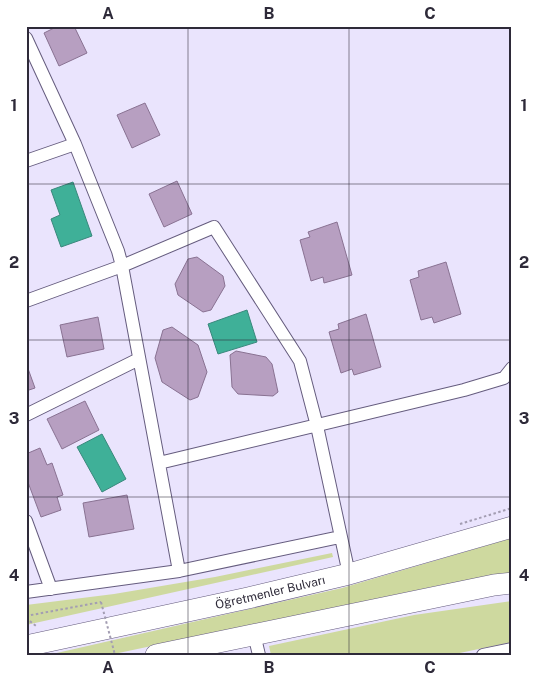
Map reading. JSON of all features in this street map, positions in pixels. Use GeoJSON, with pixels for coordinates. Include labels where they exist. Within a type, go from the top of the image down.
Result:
{"type":"FeatureCollection","features":[{"type":"Feature","properties":{"kind":"main road","name":"Öğretmenler Bulvarı"},"geometry":{"type":"LineString","coordinates":[[26,646],[349,574],[512,527]]}},
{"type":"Feature","properties":{"kind":"main road"},"geometry":{"type":"LineString","coordinates":[[156,655],[484,587],[512,583]]}},
{"type":"Feature","properties":{"kind":"street"},"geometry":{"type":"LineString","coordinates":[[26,38],[75,144],[118,251],[179,571]]}},
{"type":"Feature","properties":{"kind":"street"},"geometry":{"type":"LineString","coordinates":[[26,161],[75,144]]}},
{"type":"Feature","properties":{"kind":"street"},"geometry":{"type":"LineString","coordinates":[[26,301],[122,266],[214,227],[300,361],[317,426],[349,574]]}},
{"type":"Feature","properties":{"kind":"street"},"geometry":{"type":"LineString","coordinates":[[26,415],[139,359]]}},
{"type":"Feature","properties":{"kind":"street"},"geometry":{"type":"LineString","coordinates":[[159,463],[464,390],[504,378],[512,368]]}},
{"type":"Feature","properties":{"kind":"street"},"geometry":{"type":"LineString","coordinates":[[26,521],[50,589]]}},
{"type":"Feature","properties":{"kind":"street"},"geometry":{"type":"LineString","coordinates":[[26,592],[179,571],[340,537]]}},
{"type":"Feature","properties":{"kind":"street"},"geometry":{"type":"LineString","coordinates":[[254,634],[259,655]]}},
{"type":"Feature","properties":{"kind":"street"},"geometry":{"type":"LineString","coordinates":[[484,655],[512,649]]}},
{"type":"Feature","properties":{"kind":"path"},"geometry":{"type":"LineString","coordinates":[[26,616],[101,602],[115,655]]}},
{"type":"Feature","properties":{"kind":"shaded area"},"geometry":{"type":"Polygon","coordinates":[[[73,182],[92,236],[61,247],[51,219],[60,215],[51,190],[73,182]]]}},
{"type":"Feature","properties":{"kind":"shaded area"},"geometry":{"type":"Polygon","coordinates":[[[247,310],[257,342],[218,354],[208,324],[247,310]]]}},
{"type":"Feature","properties":{"kind":"shaded area"},"geometry":{"type":"Polygon","coordinates":[[[102,434],[126,479],[102,492],[77,447],[102,434]]]}},
{"type":"Feature","properties":{"kind":"shaded area"},"geometry":{"type":"Polygon","coordinates":[[[512,538],[512,573],[441,585],[109,655],[48,655],[342,588],[512,538]]]}},
{"type":"Feature","properties":{"kind":"shaded area"},"geometry":{"type":"Polygon","coordinates":[[[332,553],[333,557],[26,625],[26,605],[114,594],[215,577],[332,553]]]}},
{"type":"Feature","properties":{"kind":"shaded area"},"geometry":{"type":"Polygon","coordinates":[[[512,601],[512,642],[450,655],[271,655],[269,646],[414,615],[512,601]]]}},
{"type":"Feature","properties":{"kind":"building"},"geometry":{"type":"Polygon","coordinates":[[[58,26],[74,26],[87,53],[59,66],[44,33],[58,26]]]}},
{"type":"Feature","properties":{"kind":"building"},"geometry":{"type":"Polygon","coordinates":[[[145,103],[160,135],[132,148],[117,115],[145,103]]]}},
{"type":"Feature","properties":{"kind":"building"},"geometry":{"type":"Polygon","coordinates":[[[177,181],[192,214],[164,227],[149,194],[177,181]]]}},
{"type":"Feature","properties":{"kind":"building"},"geometry":{"type":"Polygon","coordinates":[[[337,222],[352,275],[324,283],[323,277],[311,281],[300,240],[310,237],[308,232],[337,222]]]}},
{"type":"Feature","properties":{"kind":"building"},"geometry":{"type":"Polygon","coordinates":[[[197,257],[223,276],[225,286],[211,310],[203,312],[178,295],[175,284],[188,259],[197,257]]]}},
{"type":"Feature","properties":{"kind":"building"},"geometry":{"type":"Polygon","coordinates":[[[446,262],[461,314],[434,323],[432,317],[421,320],[410,280],[419,277],[418,271],[446,262]]]}},
{"type":"Feature","properties":{"kind":"building"},"geometry":{"type":"Polygon","coordinates":[[[366,314],[381,367],[354,375],[352,369],[341,373],[329,332],[339,329],[338,324],[366,314]]]}},
{"type":"Feature","properties":{"kind":"building"},"geometry":{"type":"Polygon","coordinates":[[[98,317],[104,349],[67,357],[60,325],[98,317]]]}},
{"type":"Feature","properties":{"kind":"building"},"geometry":{"type":"Polygon","coordinates":[[[172,327],[198,345],[207,372],[198,397],[190,400],[162,382],[155,358],[163,330],[172,327]]]}},
{"type":"Feature","properties":{"kind":"building"},"geometry":{"type":"Polygon","coordinates":[[[236,351],[266,357],[272,364],[278,392],[273,396],[238,394],[232,387],[230,355],[236,351]]]}},
{"type":"Feature","properties":{"kind":"building"},"geometry":{"type":"Polygon","coordinates":[[[26,363],[35,388],[26,391],[26,363]]]}},
{"type":"Feature","properties":{"kind":"building"},"geometry":{"type":"Polygon","coordinates":[[[85,401],[99,430],[62,449],[47,419],[85,401]]]}},
{"type":"Feature","properties":{"kind":"building"},"geometry":{"type":"Polygon","coordinates":[[[40,448],[47,465],[52,463],[63,495],[57,497],[61,510],[41,517],[26,477],[26,454],[40,448]]]}},
{"type":"Feature","properties":{"kind":"building"},"geometry":{"type":"Polygon","coordinates":[[[127,495],[134,529],[89,537],[83,503],[127,495]]]}}]}
